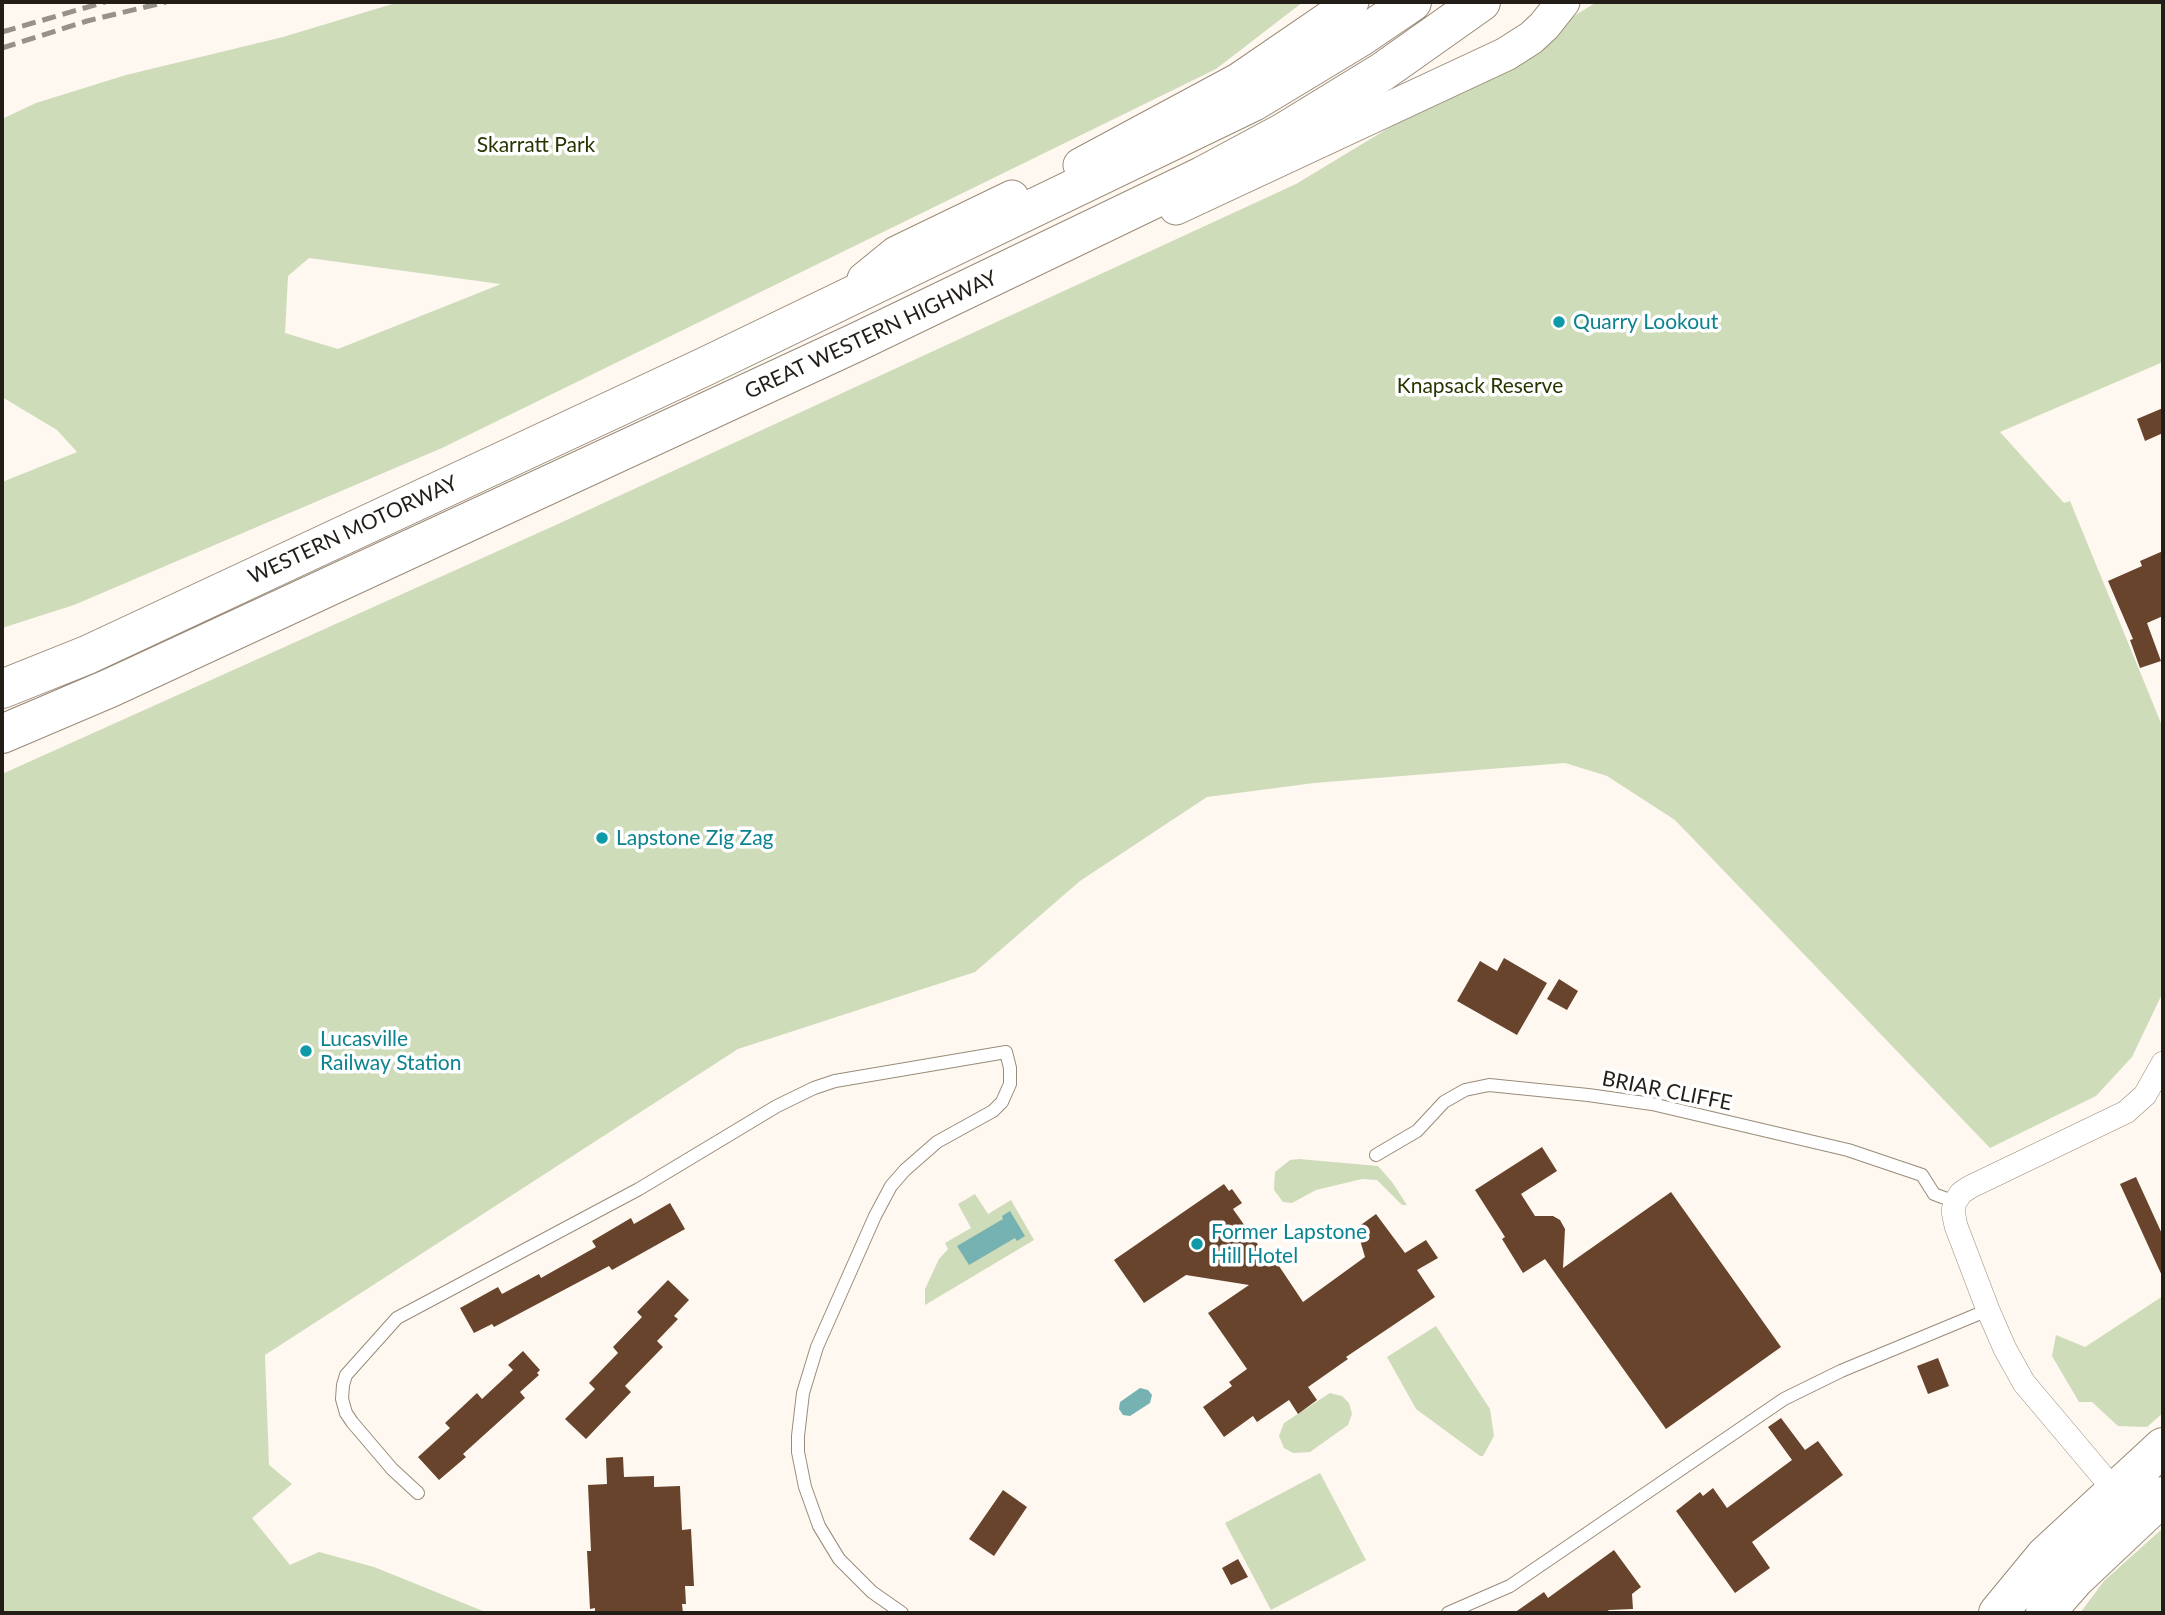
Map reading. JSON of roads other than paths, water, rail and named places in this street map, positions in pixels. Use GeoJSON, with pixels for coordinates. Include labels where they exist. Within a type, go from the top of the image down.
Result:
{"type":"FeatureCollection","features":[{"type":"Feature","properties":{"kind":"highway","name":"GREAT WESTERN HIGHWAY"},"geometry":{"type":"LineString","coordinates":[[704,367],[1253,102],[1359,38],[1412,2]]}},
{"type":"Feature","properties":{"kind":"highway","name":"GREAT WESTERN HIGHWAY"},"geometry":{"type":"LineString","coordinates":[[2,734],[240,628],[857,342],[1189,183],[1284,132],[1382,72],[1481,2]]}},
{"type":"Feature","properties":{"kind":"highway","name":"WESTERN MOTORWAY"},"geometry":{"type":"LineString","coordinates":[[2,690],[87,655],[704,367]]}},
{"type":"Feature","properties":{"kind":"highway"},"geometry":{"type":"LineString","coordinates":[[1998,1613],[2045,1556],[2163,1447]]}},
{"type":"Feature","properties":{"kind":"highway"},"geometry":{"type":"LineString","coordinates":[[2115,1491],[2126,1495],[2141,1493],[2163,1479]]}},
{"type":"Feature","properties":{"kind":"highway"},"geometry":{"type":"LineString","coordinates":[[2075,1579],[2116,1511],[2118,1502],[2115,1491]]}},
{"type":"Feature","properties":{"kind":"highway"},"geometry":{"type":"LineString","coordinates":[[2045,1613],[2075,1579],[2163,1496]]}},
{"type":"Feature","properties":{"kind":"main road"},"geometry":{"type":"LineString","coordinates":[[836,304],[896,253],[1108,152],[1238,80],[1352,2]]}},
{"type":"Feature","properties":{"kind":"main road"},"geometry":{"type":"LineString","coordinates":[[857,342],[922,322],[1221,188],[1494,60],[1531,38],[1563,2]]}},
{"type":"Feature","properties":{"kind":"street"},"geometry":{"type":"LineString","coordinates":[[2115,1491],[2024,1383],[1988,1310],[1955,1226],[1953,1211],[1961,1193],[1970,1187],[2126,1112],[2145,1095],[2163,1066]]}},
{"type":"Feature","properties":{"kind":"lane"},"geometry":{"type":"LineString","coordinates":[[418,1493],[392,1469],[352,1422],[342,1399],[346,1375],[397,1318],[639,1189],[814,1088],[835,1081],[1006,1052],[1010,1084],[1002,1102],[993,1111],[937,1142],[891,1186],[874,1216],[817,1347],[803,1393],[797,1436],[798,1452],[805,1487],[819,1526],[839,1559],[872,1592],[902,1613]]}},
{"type":"Feature","properties":{"kind":"lane","name":"BRIAR CLIFFE"},"geometry":{"type":"LineString","coordinates":[[1376,1155],[1416,1131],[1444,1102],[1465,1090],[1489,1085],[1652,1104],[1848,1150],[1922,1175],[1934,1194],[1955,1202]]}},
{"type":"Feature","properties":{"kind":"lane"},"geometry":{"type":"LineString","coordinates":[[1448,1613],[1510,1586],[1784,1399],[1841,1371],[1988,1310]]}},
{"type":"Feature","properties":{"kind":"water"},"geometry":{"type":"Polygon","coordinates":[[[1010,1211],[1025,1236],[1017,1241],[1015,1238],[969,1265],[957,1246],[1003,1219],[1002,1216],[1010,1211]]]}},
{"type":"Feature","properties":{"kind":"water"},"geometry":{"type":"Polygon","coordinates":[[[1140,1388],[1148,1390],[1152,1395],[1150,1403],[1130,1416],[1123,1415],[1119,1409],[1120,1402],[1140,1388]]]}},
{"type":"Feature","properties":{"kind":"railway"},"geometry":{"type":"LineString","coordinates":[[2,32],[105,2]]}},
{"type":"Feature","properties":{"kind":"railway"},"geometry":{"type":"LineString","coordinates":[[2,48],[87,21],[166,2]]}},
{"type":"Feature","properties":{"kind":"place","name":"Quarry Lookout"},"geometry":{"type":"Point","coordinates":[1559,322]}},
{"type":"Feature","properties":{"kind":"place","name":"Lapstone Zig Zag"},"geometry":{"type":"Point","coordinates":[602,838]}},
{"type":"Feature","properties":{"kind":"place","name":"Lucasville Railway Station"},"geometry":{"type":"Point","coordinates":[306,1051]}},
{"type":"Feature","properties":{"kind":"place","name":"Former Lapstone Hill Hotel"},"geometry":{"type":"Point","coordinates":[1197,1244]}},
{"type":"Feature","properties":{"kind":"park label","name":"Skarratt Park"},"geometry":{"type":"Point","coordinates":[536,145]}},
{"type":"Feature","properties":{"kind":"park label","name":"Knapsack Reserve"},"geometry":{"type":"Point","coordinates":[1480,386]}}]}
